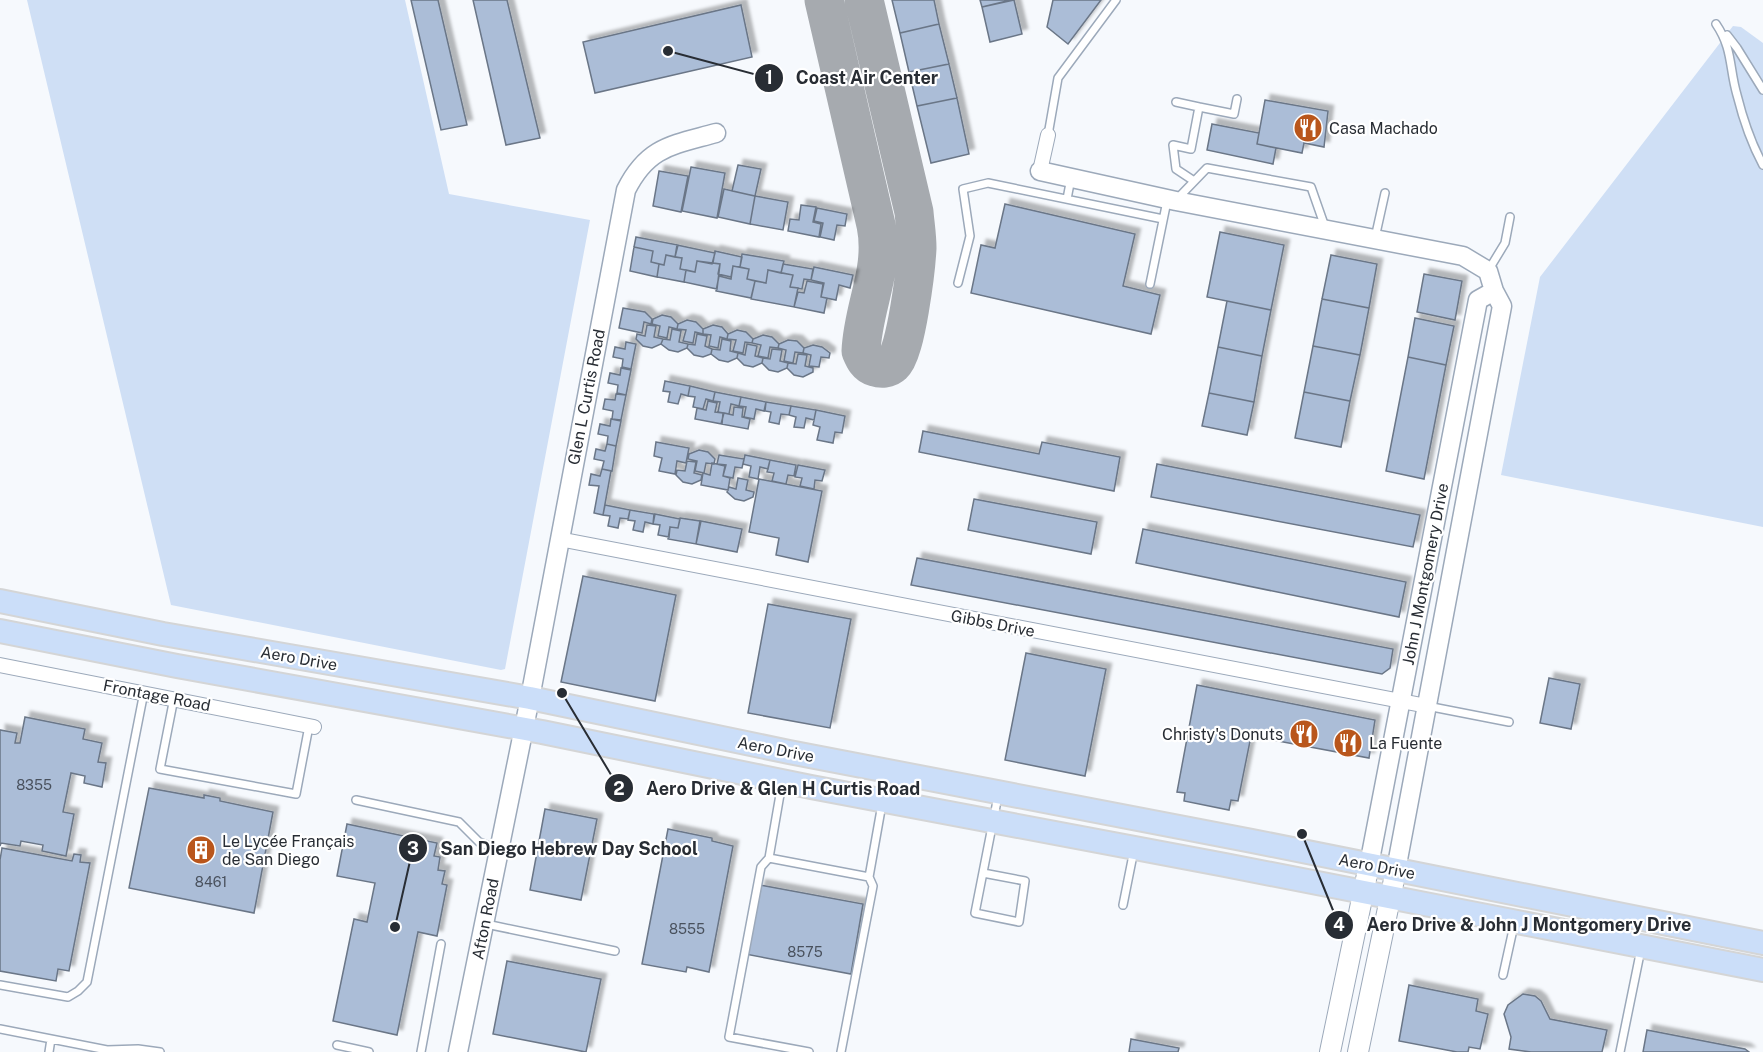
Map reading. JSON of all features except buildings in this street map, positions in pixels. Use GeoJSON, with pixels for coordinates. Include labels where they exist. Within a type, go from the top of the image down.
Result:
{"type":"FeatureCollection","features":[{"type":"Feature","properties":{"kind":"main road","name":"Aero Drive"},"geometry":{"type":"LineString","coordinates":[[0,601],[163,634],[527,714],[782,781],[1763,970]]}},
{"type":"Feature","properties":{"kind":"main road","name":"Aero Drive"},"geometry":{"type":"LineString","coordinates":[[0,631],[177,666],[789,752],[1508,891],[1763,943]]}},
{"type":"Feature","properties":{"kind":"main road"},"geometry":{"type":"LineString","coordinates":[[1330,1052],[1369,865]]}},
{"type":"Feature","properties":{"kind":"main road"},"geometry":{"type":"LineString","coordinates":[[1358,1052],[1396,870]]}},
{"type":"Feature","properties":{"kind":"street","name":"Glen L Curtis Road"},"geometry":{"type":"LineString","coordinates":[[527,714],[626,190],[634,174],[648,158],[663,148],[716,133]]}},
{"type":"Feature","properties":{"kind":"street"},"geometry":{"type":"LineString","coordinates":[[1048,135],[1040,171],[1172,200],[1463,256],[1488,271]]}},
{"type":"Feature","properties":{"kind":"street","name":"John J Montgomery Drive"},"geometry":{"type":"LineString","coordinates":[[1396,870],[1502,306],[1494,291],[1488,271]]}},
{"type":"Feature","properties":{"kind":"street","name":"John J Montgomery Drive"},"geometry":{"type":"LineString","coordinates":[[1369,865],[1478,300],[1494,291]]}},
{"type":"Feature","properties":{"kind":"street","name":"Gibbs Drive"},"geometry":{"type":"LineString","coordinates":[[559,539],[1427,706]]}},
{"type":"Feature","properties":{"kind":"street","name":"Frontage Road"},"geometry":{"type":"LineString","coordinates":[[0,665],[312,726]]}},
{"type":"Feature","properties":{"kind":"street","name":"Afton Road"},"geometry":{"type":"LineString","coordinates":[[458,1052],[527,714]]}},
{"type":"Feature","properties":{"kind":"lane"},"geometry":{"type":"LineString","coordinates":[[1048,135],[1058,78],[1116,0]]}},
{"type":"Feature","properties":{"kind":"lane"},"geometry":{"type":"LineString","coordinates":[[1763,90],[1737,48],[1716,24],[1728,42],[1736,94],[1754,148],[1763,165]]}},
{"type":"Feature","properties":{"kind":"lane"},"geometry":{"type":"LineString","coordinates":[[1732,70],[1737,62],[1744,62],[1748,65]]}},
{"type":"Feature","properties":{"kind":"lane"},"geometry":{"type":"LineString","coordinates":[[1176,102],[1234,114],[1236,99]]}},
{"type":"Feature","properties":{"kind":"lane"},"geometry":{"type":"LineString","coordinates":[[1194,181],[1176,169],[1173,145],[1191,148],[1199,107]]}},
{"type":"Feature","properties":{"kind":"lane"},"geometry":{"type":"LineString","coordinates":[[1150,284],[1163,219],[1172,200],[1207,168],[1311,188],[1326,230]]}},
{"type":"Feature","properties":{"kind":"lane"},"geometry":{"type":"LineString","coordinates":[[1067,200],[1071,178]]}},
{"type":"Feature","properties":{"kind":"lane"},"geometry":{"type":"LineString","coordinates":[[958,283],[970,236],[963,189],[988,183],[1163,219]]}},
{"type":"Feature","properties":{"kind":"lane"},"geometry":{"type":"LineString","coordinates":[[1375,239],[1385,193]]}},
{"type":"Feature","properties":{"kind":"lane"},"geometry":{"type":"LineString","coordinates":[[1488,271],[1505,243],[1510,217]]}},
{"type":"Feature","properties":{"kind":"lane"},"geometry":{"type":"LineString","coordinates":[[0,985],[68,997],[78,992],[87,982],[144,692]]}},
{"type":"Feature","properties":{"kind":"lane"},"geometry":{"type":"LineString","coordinates":[[174,698],[160,769],[296,794],[312,726]]}},
{"type":"Feature","properties":{"kind":"lane"},"geometry":{"type":"LineString","coordinates":[[1427,706],[1509,722]]}},
{"type":"Feature","properties":{"kind":"lane"},"geometry":{"type":"LineString","coordinates":[[782,781],[769,858],[761,867],[729,1037],[809,1052]]}},
{"type":"Feature","properties":{"kind":"lane"},"geometry":{"type":"LineString","coordinates":[[983,873],[1025,881],[1019,922],[975,913],[999,792]]}},
{"type":"Feature","properties":{"kind":"lane"},"geometry":{"type":"LineString","coordinates":[[356,800],[459,822],[479,842],[499,850]]}},
{"type":"Feature","properties":{"kind":"lane"},"geometry":{"type":"LineString","coordinates":[[841,1052],[873,886],[869,877],[883,800]]}},
{"type":"Feature","properties":{"kind":"lane"},"geometry":{"type":"LineString","coordinates":[[1123,905],[1135,848]]}},
{"type":"Feature","properties":{"kind":"lane"},"geometry":{"type":"LineString","coordinates":[[769,858],[869,877]]}},
{"type":"Feature","properties":{"kind":"lane"},"geometry":{"type":"LineString","coordinates":[[1503,975],[1515,922]]}},
{"type":"Feature","properties":{"kind":"lane"},"geometry":{"type":"LineString","coordinates":[[484,923],[615,951]]}},
{"type":"Feature","properties":{"kind":"lane"},"geometry":{"type":"LineString","coordinates":[[421,1052],[441,944]]}},
{"type":"Feature","properties":{"kind":"lane"},"geometry":{"type":"LineString","coordinates":[[1620,1052],[1641,946]]}},
{"type":"Feature","properties":{"kind":"lane"},"geometry":{"type":"LineString","coordinates":[[0,1029],[107,1051],[138,1049],[160,1052]]}},
{"type":"Feature","properties":{"kind":"lane"},"geometry":{"type":"LineString","coordinates":[[49,1052],[51,1039]]}},
{"type":"Feature","properties":{"kind":"lane"},"geometry":{"type":"LineString","coordinates":[[337,1045],[369,1052]]}},
{"type":"Feature","properties":{"kind":"shaded area"},"geometry":{"type":"Polygon","coordinates":[[[27,0],[405,0],[449,194],[590,220],[505,669],[171,605],[27,0]]]}},
{"type":"Feature","properties":{"kind":"shaded area"},"geometry":{"type":"Polygon","coordinates":[[[1733,26],[1741,27],[1763,43],[1763,527],[1501,475],[1540,277],[1733,26]]]}},
{"type":"Feature","properties":{"kind":"taxiway"},"geometry":{"type":"LineString","coordinates":[[824,0],[878,241],[876,273],[865,319],[861,351],[870,365],[884,368],[893,364],[902,344],[912,291],[917,239],[914,212],[864,0]]}},
{"type":"Feature","properties":{"kind":"place","name":"Coast Air Center"},"geometry":{"type":"Point","coordinates":[668,51]}},
{"type":"Feature","properties":{"kind":"place","name":"Casa Machado"},"geometry":{"type":"Point","coordinates":[1308,128]}},
{"type":"Feature","properties":{"kind":"place","name":"Aero Drive & Glen H Curtis Road"},"geometry":{"type":"Point","coordinates":[562,693]}},
{"type":"Feature","properties":{"kind":"place","name":"Christy's Donuts"},"geometry":{"type":"Point","coordinates":[1304,734]}},
{"type":"Feature","properties":{"kind":"place","name":"La Fuente"},"geometry":{"type":"Point","coordinates":[1348,743]}},
{"type":"Feature","properties":{"kind":"place","name":"Aero Drive & John J Montgomery Drive"},"geometry":{"type":"Point","coordinates":[1302,834]}},
{"type":"Feature","properties":{"kind":"place","name":"Le Lycée Français de San Diego"},"geometry":{"type":"Point","coordinates":[201,850]}},
{"type":"Feature","properties":{"kind":"place","name":"San Diego Hebrew Day School"},"geometry":{"type":"Point","coordinates":[395,927]}}]}
